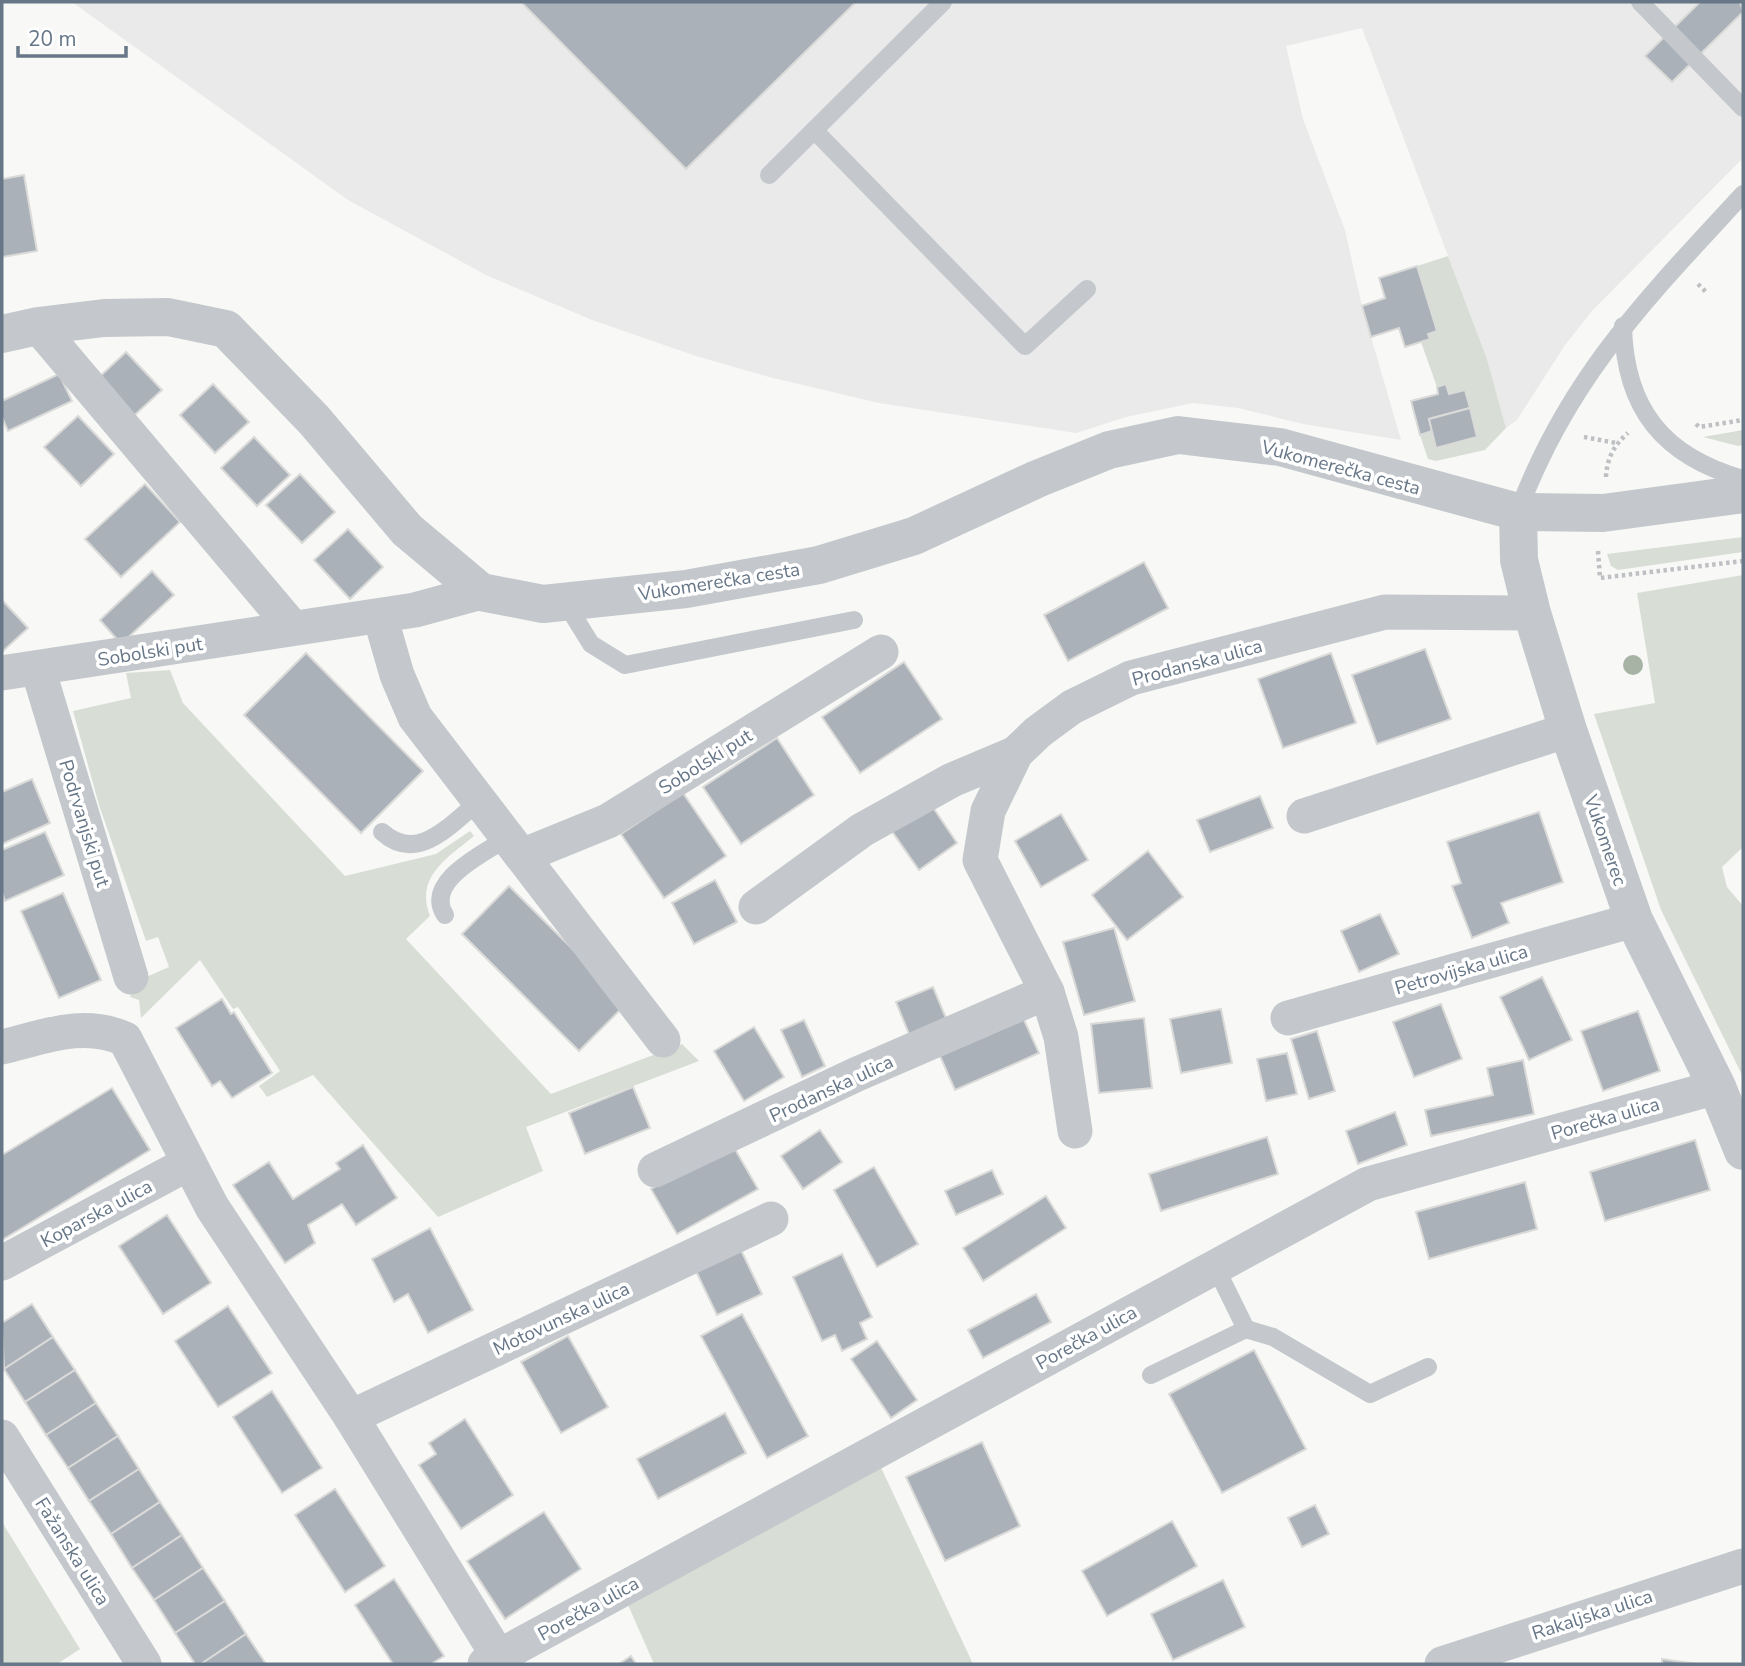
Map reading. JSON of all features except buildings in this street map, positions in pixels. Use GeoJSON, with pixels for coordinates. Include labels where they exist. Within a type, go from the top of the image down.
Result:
{"type":"FeatureCollection","features":[{"type":"Feature","properties":{"kind":"street","name":"Vukomerečka cesta"},"geometry":{"type":"LineString","coordinates":[[20,330],[104,318],[168,317],[226,329],[314,420],[407,530],[481,592],[543,604],[685,589],[819,565],[914,536],[1037,479],[1109,450],[1178,435],[1280,447],[1518,512],[1603,513],[1743,494]]}},
{"type":"Feature","properties":{"kind":"street"},"geometry":{"type":"LineString","coordinates":[[20,330],[293,628]]}},
{"type":"Feature","properties":{"kind":"street","name":"Vukomerec"},"geometry":{"type":"LineString","coordinates":[[1518,512],[1519,560],[1532,613],[1568,730],[1634,920],[1717,1087],[1743,1151]]}},
{"type":"Feature","properties":{"kind":"street","name":"Sobolski put"},"geometry":{"type":"LineString","coordinates":[[2,673],[380,616],[481,592]]}},
{"type":"Feature","properties":{"kind":"street","name":"Prodanska ulica"},"geometry":{"type":"LineString","coordinates":[[1075,1131],[1061,1037],[1046,992],[980,860],[988,811],[1016,754],[1038,732],[1072,707],[1131,678],[1385,612],[1532,613]]}},
{"type":"Feature","properties":{"kind":"street"},"geometry":{"type":"LineString","coordinates":[[380,616],[397,676],[415,717],[663,1040]]}},
{"type":"Feature","properties":{"kind":"street","name":"Sobolski put"},"geometry":{"type":"LineString","coordinates":[[515,847],[608,821],[881,652]]}},
{"type":"Feature","properties":{"kind":"street","name":"Podrvanjski put"},"geometry":{"type":"LineString","coordinates":[[38,669],[131,977]]}},
{"type":"Feature","properties":{"kind":"street"},"geometry":{"type":"LineString","coordinates":[[1304,816],[1568,730]]}},
{"type":"Feature","properties":{"kind":"street"},"geometry":{"type":"LineString","coordinates":[[756,906],[862,830],[952,780],[1016,754]]}},
{"type":"Feature","properties":{"kind":"street","name":"Petrovijska ulica"},"geometry":{"type":"LineString","coordinates":[[1287,1018],[1634,920]]}},
{"type":"Feature","properties":{"kind":"street","name":"Prodanska ulica"},"geometry":{"type":"LineString","coordinates":[[655,1170],[855,1075],[1046,992]]}},
{"type":"Feature","properties":{"kind":"street"},"geometry":{"type":"LineString","coordinates":[[2,1047],[84,1028],[99,1029],[125,1039],[212,1207],[351,1417],[496,1662]]}},
{"type":"Feature","properties":{"kind":"street","name":"Porečka ulica"},"geometry":{"type":"LineString","coordinates":[[496,1662],[1368,1184],[1717,1087]]}},
{"type":"Feature","properties":{"kind":"street","name":"Koparska ulica"},"geometry":{"type":"LineString","coordinates":[[2,1263],[189,1163]]}},
{"type":"Feature","properties":{"kind":"street","name":"Motovunska ulica"},"geometry":{"type":"LineString","coordinates":[[351,1417],[771,1219]]}},
{"type":"Feature","properties":{"kind":"street","name":"Fažanska ulica"},"geometry":{"type":"LineString","coordinates":[[2,1437],[144,1664]]}},
{"type":"Feature","properties":{"kind":"street","name":"Rakaljska ulica"},"geometry":{"type":"LineString","coordinates":[[1442,1664],[1743,1566]]}},
{"type":"Feature","properties":{"kind":"lane"},"geometry":{"type":"LineString","coordinates":[[769,175],[943,2]]}},
{"type":"Feature","properties":{"kind":"lane"},"geometry":{"type":"LineString","coordinates":[[1640,2],[1743,108]]}},
{"type":"Feature","properties":{"kind":"lane"},"geometry":{"type":"LineString","coordinates":[[814,130],[1025,346],[1087,289]]}},
{"type":"Feature","properties":{"kind":"lane"},"geometry":{"type":"LineString","coordinates":[[1518,512],[1551,437],[1575,395],[1623,326],[1742,198]]}},
{"type":"Feature","properties":{"kind":"lane"},"geometry":{"type":"LineString","coordinates":[[1623,326],[1624,362],[1638,402],[1648,418],[1689,457],[1710,470],[1743,479]]}},
{"type":"Feature","properties":{"kind":"lane"},"geometry":{"type":"LineString","coordinates":[[565,602],[591,644],[625,665],[854,620]]}},
{"type":"Feature","properties":{"kind":"lane"},"geometry":{"type":"LineString","coordinates":[[382,832],[400,844],[418,845],[434,838],[478,802]]}},
{"type":"Feature","properties":{"kind":"lane"},"geometry":{"type":"LineString","coordinates":[[445,915],[440,901],[449,879],[515,847]]}},
{"type":"Feature","properties":{"kind":"lane"},"geometry":{"type":"LineString","coordinates":[[1215,1266],[1246,1329]]}},
{"type":"Feature","properties":{"kind":"lane"},"geometry":{"type":"LineString","coordinates":[[1151,1375],[1246,1329],[1273,1337],[1370,1394],[1427,1367]]}},
{"type":"Feature","properties":{"kind":"path"},"geometry":{"type":"LineString","coordinates":[[1698,284],[1707,292]]}},
{"type":"Feature","properties":{"kind":"path"},"geometry":{"type":"LineString","coordinates":[[1689,419],[1699,427],[1743,420]]}},
{"type":"Feature","properties":{"kind":"path"},"geometry":{"type":"LineString","coordinates":[[1607,465],[1616,443],[1634,428]]}},
{"type":"Feature","properties":{"kind":"path"},"geometry":{"type":"LineString","coordinates":[[1584,437],[1616,443]]}},
{"type":"Feature","properties":{"kind":"path"},"geometry":{"type":"LineString","coordinates":[[1597,548],[1600,578],[1743,561]]}},
{"type":"Feature","properties":{"kind":"shaded area"},"geometry":{"type":"Polygon","coordinates":[[[72,2],[1743,2],[1743,158],[1592,311],[1565,345],[1517,420],[1506,428],[1487,359],[1362,28],[1286,46],[1303,119],[1345,230],[1362,306],[1401,440],[1303,424],[1238,408],[1193,403],[1126,417],[1076,433],[879,403],[769,377],[696,356],[592,320],[488,276],[348,200],[72,2]]]}},
{"type":"Feature","properties":{"kind":"shaded area"},"geometry":{"type":"Polygon","coordinates":[[[1448,256],[1487,359],[1506,428],[1485,450],[1436,461],[1428,459],[1420,435],[1432,431],[1436,447],[1477,436],[1465,390],[1449,394],[1446,384],[1437,387],[1421,342],[1430,339],[1428,334],[1437,331],[1417,266],[1448,256]]]}},
{"type":"Feature","properties":{"kind":"shaded area"},"geometry":{"type":"Polygon","coordinates":[[[1743,430],[1743,445],[1738,446],[1703,437],[1743,430]]]}},
{"type":"Feature","properties":{"kind":"shaded area"},"geometry":{"type":"Polygon","coordinates":[[[1743,537],[1743,552],[1618,570],[1611,566],[1607,554],[1743,537]]]}},
{"type":"Feature","properties":{"kind":"shaded area"},"geometry":{"type":"Polygon","coordinates":[[[1743,575],[1743,847],[1722,867],[1727,887],[1743,906],[1743,1077],[1661,910],[1594,714],[1655,703],[1637,593],[1743,575]]]}},
{"type":"Feature","properties":{"kind":"shaded area"},"geometry":{"type":"Polygon","coordinates":[[[170,670],[183,703],[345,876],[436,854],[470,831],[474,836],[444,861],[430,880],[426,902],[430,916],[406,939],[551,1094],[682,1044],[699,1061],[526,1127],[543,1171],[438,1217],[313,1075],[267,1097],[259,1086],[280,1071],[238,1007],[233,1009],[200,960],[141,1018],[139,1000],[130,997],[132,992],[128,985],[169,967],[158,937],[146,941],[99,805],[73,711],[131,698],[126,673],[170,670]]]}},
{"type":"Feature","properties":{"kind":"shaded area"},"geometry":{"type":"Polygon","coordinates":[[[877,1459],[973,1664],[654,1664],[628,1605],[877,1459]]]}},
{"type":"Feature","properties":{"kind":"shaded area"},"geometry":{"type":"Polygon","coordinates":[[[2,1522],[80,1649],[57,1664],[2,1664],[2,1522]]]}}]}
